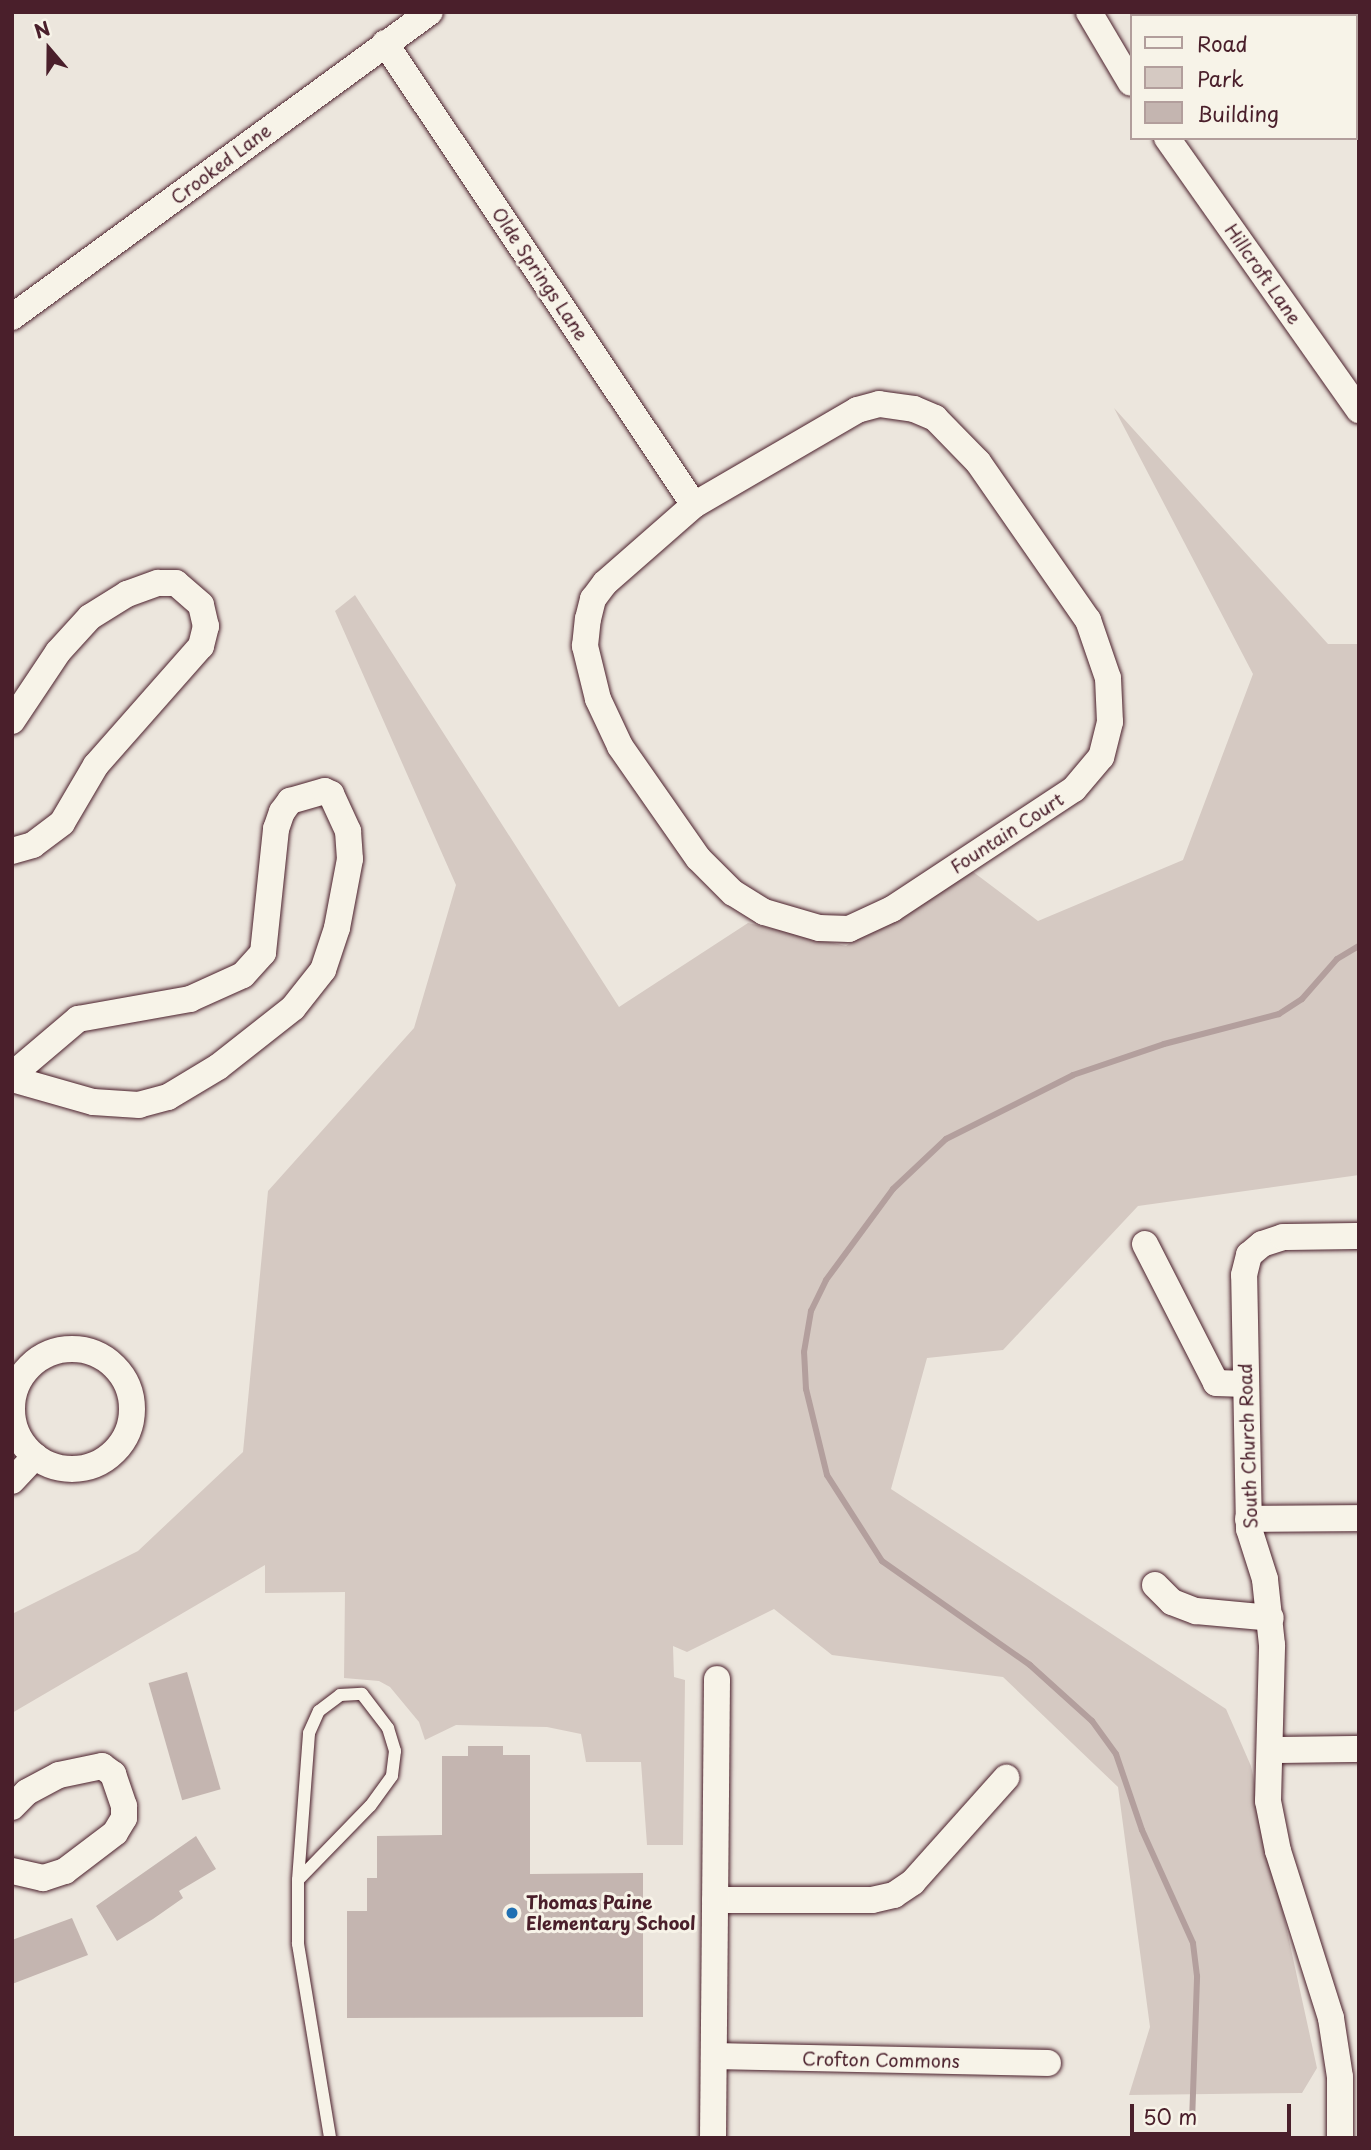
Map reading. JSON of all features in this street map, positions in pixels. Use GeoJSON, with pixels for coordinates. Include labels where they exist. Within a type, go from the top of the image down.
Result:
{"type":"FeatureCollection","features":[{"type":"Feature","properties":{"kind":"street","name":"Crooked Lane"},"geometry":{"type":"LineString","coordinates":[[12,317],[430,12]]}},
{"type":"Feature","properties":{"kind":"street"},"geometry":{"type":"LineString","coordinates":[[1088,12],[1130,81]]}},
{"type":"Feature","properties":{"kind":"street","name":"Olde Springs Lane"},"geometry":{"type":"LineString","coordinates":[[385,43],[695,505]]}},
{"type":"Feature","properties":{"kind":"street","name":"Hillcroft Lane"},"geometry":{"type":"LineString","coordinates":[[1168,140],[1359,410]]}},
{"type":"Feature","properties":{"kind":"street","name":"Fountain Court"},"geometry":{"type":"LineString","coordinates":[[879,404],[914,409],[934,418],[978,462],[1098,640],[1108,678],[1110,722],[1091,773],[892,909],[849,929],[819,928],[764,912],[733,893],[698,858],[620,746],[598,699],[585,646],[593,599],[695,505],[858,410],[879,404]]}},
{"type":"Feature","properties":{"kind":"street"},"geometry":{"type":"LineString","coordinates":[[12,721],[58,652],[90,617],[127,594],[158,583],[176,583],[201,605],[206,626],[201,646],[96,765],[52,834],[12,851]]}},
{"type":"Feature","properties":{"kind":"street"},"geometry":{"type":"LineString","coordinates":[[325,791],[331,794],[348,831],[350,859],[337,928],[323,970],[293,1008],[218,1067],[168,1097],[139,1105],[93,1102],[12,1077],[78,1019],[190,999],[243,975],[263,953],[276,829],[282,812],[290,802],[325,791]]}},
{"type":"Feature","properties":{"kind":"street","name":"South Church Road"},"geometry":{"type":"LineString","coordinates":[[1340,2138],[1340,2077],[1331,2018],[1278,1851],[1268,1801],[1273,1750],[1271,1618],[1248,1519],[1244,1275],[1249,1255],[1283,1237],[1359,1236]]}},
{"type":"Feature","properties":{"kind":"street"},"geometry":{"type":"LineString","coordinates":[[1146,1244],[1216,1383],[1245,1384]]}},
{"type":"Feature","properties":{"kind":"street"},"geometry":{"type":"LineString","coordinates":[[69,1349],[106,1359],[121,1373],[132,1412],[117,1449],[82,1469],[61,1469],[35,1456],[17,1434],[12,1415],[21,1378],[50,1353],[69,1349]]}},
{"type":"Feature","properties":{"kind":"street"},"geometry":{"type":"LineString","coordinates":[[12,1481],[35,1456]]}},
{"type":"Feature","properties":{"kind":"street"},"geometry":{"type":"LineString","coordinates":[[1248,1519],[1359,1518]]}},
{"type":"Feature","properties":{"kind":"street"},"geometry":{"type":"LineString","coordinates":[[1154,1585],[1171,1602],[1196,1611],[1271,1618]]}},
{"type":"Feature","properties":{"kind":"street"},"geometry":{"type":"LineString","coordinates":[[713,2138],[717,1679]]}},
{"type":"Feature","properties":{"kind":"street"},"geometry":{"type":"LineString","coordinates":[[1273,1750],[1359,1749]]}},
{"type":"Feature","properties":{"kind":"street"},"geometry":{"type":"LineString","coordinates":[[12,1807],[27,1792],[59,1775],[102,1766],[113,1774],[124,1806],[124,1818],[114,1833],[65,1871],[43,1878],[12,1871]]}},
{"type":"Feature","properties":{"kind":"street"},"geometry":{"type":"LineString","coordinates":[[715,1900],[872,1900],[894,1895],[914,1882],[1006,1778]]}},
{"type":"Feature","properties":{"kind":"street","name":"Crofton Commons"},"geometry":{"type":"LineString","coordinates":[[714,2056],[1048,2063]]}},
{"type":"Feature","properties":{"kind":"lane"},"geometry":{"type":"LineString","coordinates":[[298,1880],[370,1806],[391,1776],[395,1751],[388,1728],[362,1694],[340,1695],[319,1711],[309,1733],[298,1880],[298,1944],[330,2138]]}},
{"type":"Feature","properties":{"kind":"green space"},"geometry":{"type":"Polygon","coordinates":[[[1114,408],[1328,644],[1359,644],[1359,1175],[1138,1206],[1003,1350],[927,1358],[891,1489],[1226,1709],[1251,1766],[1317,2068],[1302,2093],[1129,2095],[1150,2027],[1118,1787],[1003,1677],[832,1655],[774,1609],[687,1652],[673,1646],[674,1677],[685,1680],[683,1845],[647,1845],[641,1762],[586,1762],[581,1734],[547,1727],[456,1725],[425,1740],[419,1722],[390,1687],[379,1681],[344,1678],[345,1592],[265,1593],[265,1565],[12,1713],[12,1614],[138,1551],[243,1452],[268,1191],[414,1028],[456,885],[335,611],[355,595],[619,1007],[748,923],[846,946],[964,865],[1038,921],[1183,860],[1253,674],[1114,408]]]}},
{"type":"Feature","properties":{"kind":"building"},"geometry":{"type":"Polygon","coordinates":[[[187,1672],[221,1789],[182,1800],[149,1683],[187,1672]]]}},
{"type":"Feature","properties":{"kind":"building"},"geometry":{"type":"Polygon","coordinates":[[[468,1746],[503,1746],[503,1755],[530,1755],[530,1874],[643,1873],[643,2017],[347,2018],[347,1911],[367,1911],[367,1878],[377,1878],[377,1836],[442,1835],[442,1756],[468,1756],[468,1746]]]}},
{"type":"Feature","properties":{"kind":"building"},"geometry":{"type":"Polygon","coordinates":[[[196,1836],[216,1869],[179,1891],[183,1898],[117,1941],[96,1906],[196,1836]]]}},
{"type":"Feature","properties":{"kind":"building"},"geometry":{"type":"Polygon","coordinates":[[[72,1918],[88,1955],[12,1984],[12,1940],[72,1918]]]}},
{"type":"Feature","properties":{"kind":"waterway"},"geometry":{"type":"LineString","coordinates":[[1192,2122],[1197,1976],[1193,1943],[1142,1830],[1116,1754],[1092,1721],[1030,1665],[882,1561],[827,1475],[806,1389],[804,1352],[811,1311],[826,1280],[893,1189],[946,1139],[1073,1075],[1164,1044],[1279,1014],[1302,999],[1337,959],[1359,946]]}},
{"type":"Feature","properties":{"kind":"place","name":"Thomas Paine Elementary School"},"geometry":{"type":"Point","coordinates":[512,1913]}}]}
